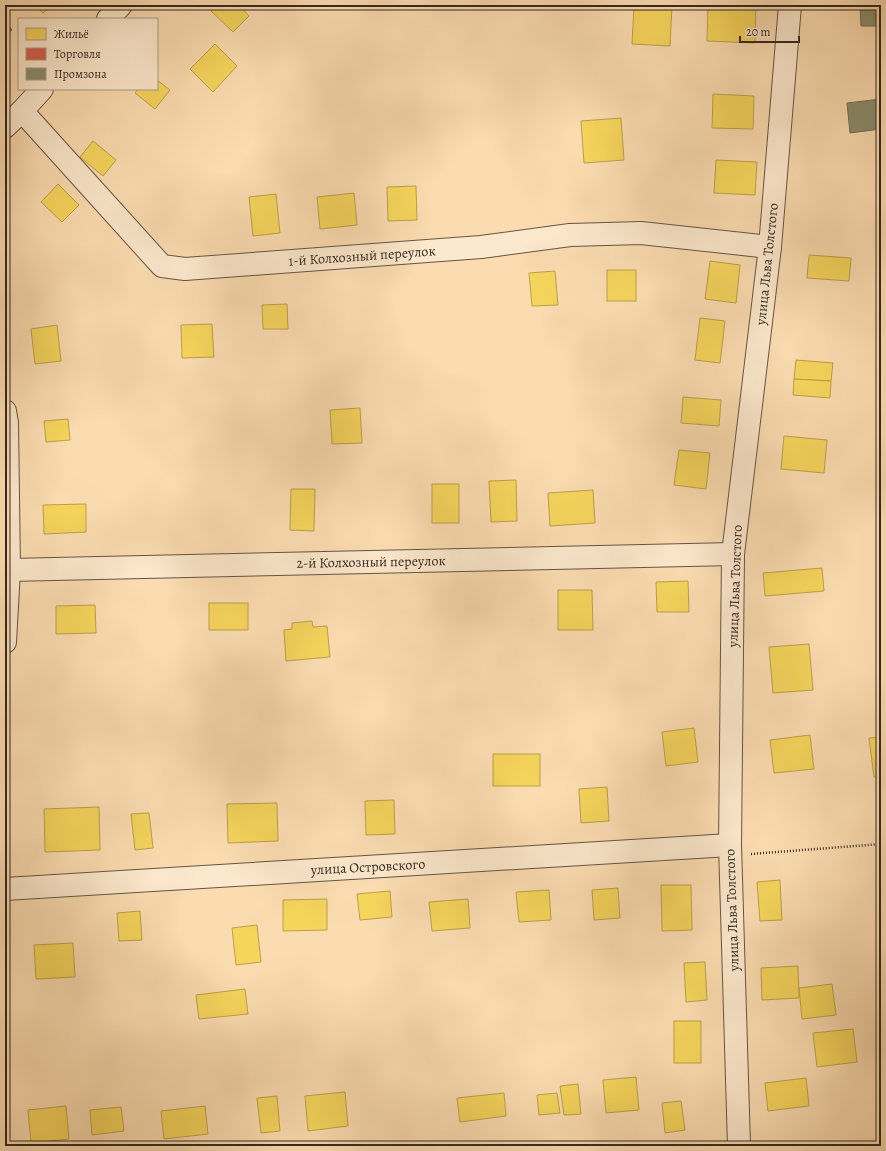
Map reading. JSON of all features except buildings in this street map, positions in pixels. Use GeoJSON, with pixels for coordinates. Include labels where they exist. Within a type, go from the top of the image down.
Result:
{"type":"FeatureCollection","features":[{"type":"Feature","properties":{"kind":"street"},"geometry":{"type":"LineString","coordinates":[[109,18],[121,5]]}},
{"type":"Feature","properties":{"kind":"street","name":"улица Льва Толстого"},"geometry":{"type":"LineString","coordinates":[[739,1146],[730,850],[733,554],[770,247],[790,5]]}},
{"type":"Feature","properties":{"kind":"street"},"geometry":{"type":"LineString","coordinates":[[5,127],[41,90]]}},
{"type":"Feature","properties":{"kind":"street","name":"1-й Колхозный переулок"},"geometry":{"type":"LineString","coordinates":[[22,111],[162,266],[185,270],[481,247],[570,235],[633,233],[770,247]]}},
{"type":"Feature","properties":{"kind":"street"},"geometry":{"type":"LineString","coordinates":[[5,411],[7,423],[9,570],[5,642]]}},
{"type":"Feature","properties":{"kind":"street","name":"2-й Колхозный переулок"},"geometry":{"type":"LineString","coordinates":[[9,570],[733,554]]}},
{"type":"Feature","properties":{"kind":"street","name":"улица Островского"},"geometry":{"type":"LineString","coordinates":[[5,889],[730,850]]}},
{"type":"Feature","properties":{"kind":"path"},"geometry":{"type":"LineString","coordinates":[[730,850],[881,844]]}}]}
